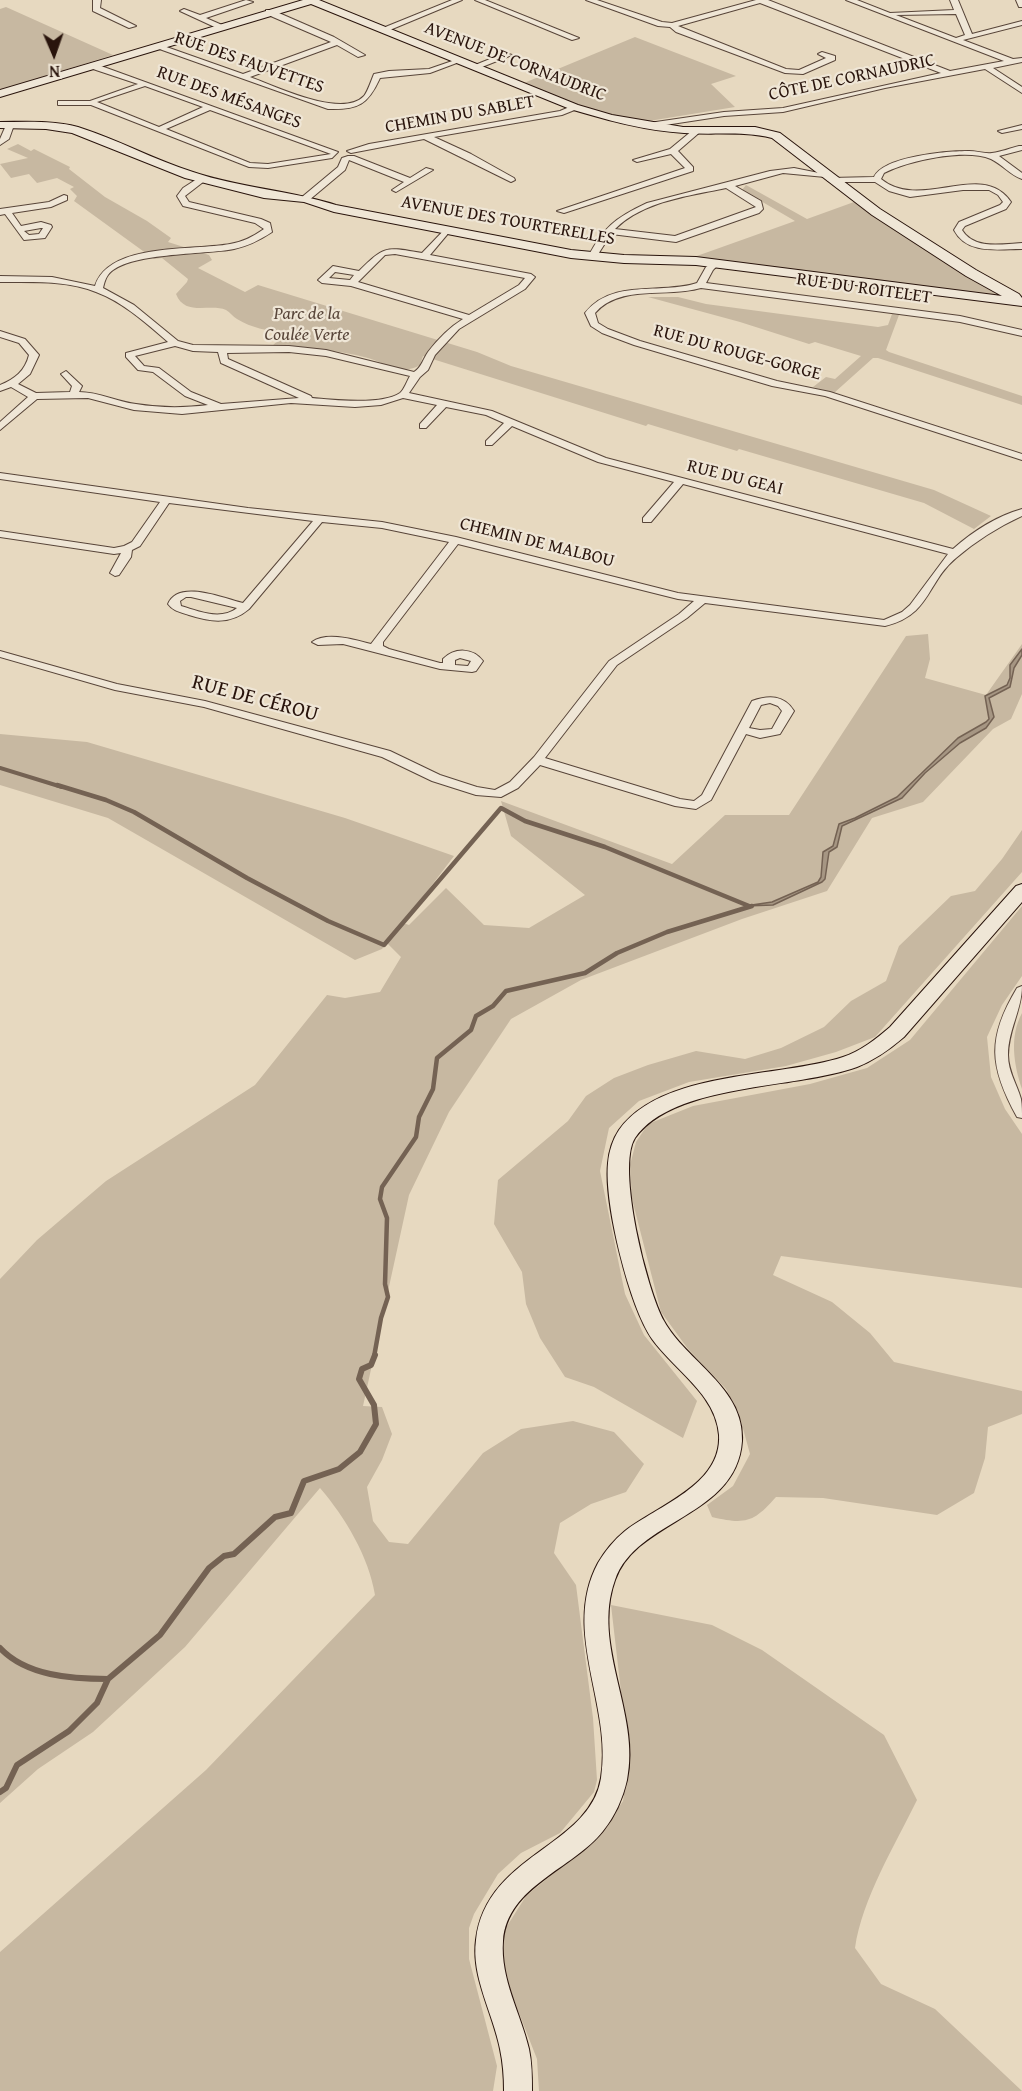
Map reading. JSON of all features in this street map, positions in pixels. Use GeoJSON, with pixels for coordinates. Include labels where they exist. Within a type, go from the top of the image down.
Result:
{"type":"FeatureCollection","features":[{"type":"Feature","properties":{"kind":"street"},"geometry":{"type":"LineString","coordinates":[[97,0],[95,7],[106,15],[132,26]]}},
{"type":"Feature","properties":{"kind":"street"},"geometry":{"type":"LineString","coordinates":[[0,94],[42,81],[103,67],[155,46],[268,10],[311,0]]}},
{"type":"Feature","properties":{"kind":"street","name":"AVENUE DE CORNAUDRIC"},"geometry":{"type":"LineString","coordinates":[[311,0],[574,107],[611,118],[696,132],[740,130],[767,132],[783,139],[828,177],[876,212],[971,273],[1022,302]]}},
{"type":"Feature","properties":{"kind":"street"},"geometry":{"type":"LineString","coordinates":[[378,28],[445,0]]}},
{"type":"Feature","properties":{"kind":"street"},"geometry":{"type":"LineString","coordinates":[[435,5],[458,0]]}},
{"type":"Feature","properties":{"kind":"street"},"geometry":{"type":"LineString","coordinates":[[479,0],[575,38]]}},
{"type":"Feature","properties":{"kind":"street"},"geometry":{"type":"LineString","coordinates":[[590,0],[661,24],[672,25],[762,1],[947,73]]}},
{"type":"Feature","properties":{"kind":"street"},"geometry":{"type":"LineString","coordinates":[[850,0],[1013,62]]}},
{"type":"Feature","properties":{"kind":"street"},"geometry":{"type":"LineString","coordinates":[[954,0],[969,36]]}},
{"type":"Feature","properties":{"kind":"street"},"geometry":{"type":"LineString","coordinates":[[1020,0],[1022,5]]}},
{"type":"Feature","properties":{"kind":"street"},"geometry":{"type":"LineString","coordinates":[[199,18],[249,2]]}},
{"type":"Feature","properties":{"kind":"street"},"geometry":{"type":"LineString","coordinates":[[268,10],[361,55]]}},
{"type":"Feature","properties":{"kind":"street"},"geometry":{"type":"LineString","coordinates":[[184,11],[219,27]]}},
{"type":"Feature","properties":{"kind":"street"},"geometry":{"type":"LineString","coordinates":[[885,13],[959,12]]}},
{"type":"Feature","properties":{"kind":"street"},"geometry":{"type":"LineString","coordinates":[[97,18],[106,15]]}},
{"type":"Feature","properties":{"kind":"street"},"geometry":{"type":"LineString","coordinates":[[956,40],[1022,23]]}},
{"type":"Feature","properties":{"kind":"street"},"geometry":{"type":"LineString","coordinates":[[672,25],[679,30],[784,71],[800,72],[832,58],[822,54]]}},
{"type":"Feature","properties":{"kind":"street"},"geometry":{"type":"LineString","coordinates":[[243,77],[335,43]]}},
{"type":"Feature","properties":{"kind":"street","name":"RUE DES FAUVETTES"},"geometry":{"type":"LineString","coordinates":[[155,46],[336,107],[345,106],[367,97],[377,76],[389,73],[430,71],[458,61]]}},
{"type":"Feature","properties":{"kind":"street"},"geometry":{"type":"LineString","coordinates":[[474,67],[508,55]]}},
{"type":"Feature","properties":{"kind":"street","name":"CÔTE DE CORNAUDRIC"},"geometry":{"type":"LineString","coordinates":[[652,125],[724,114],[783,110],[947,73],[1022,60]]}},
{"type":"Feature","properties":{"kind":"street","name":"RUE DES MÉSANGES"},"geometry":{"type":"LineString","coordinates":[[103,67],[333,154]]}},
{"type":"Feature","properties":{"kind":"street"},"geometry":{"type":"LineString","coordinates":[[987,67],[1022,91]]}},
{"type":"Feature","properties":{"kind":"street"},"geometry":{"type":"LineString","coordinates":[[92,103],[94,100],[145,84]]}},
{"type":"Feature","properties":{"kind":"street"},"geometry":{"type":"LineString","coordinates":[[61,103],[92,103],[249,165],[268,166],[333,154],[349,156],[410,181]]}},
{"type":"Feature","properties":{"kind":"street"},"geometry":{"type":"LineString","coordinates":[[158,130],[210,107]]}},
{"type":"Feature","properties":{"kind":"street","name":"CHEMIN DU SABLET"},"geometry":{"type":"LineString","coordinates":[[349,156],[369,146],[424,136],[463,125],[531,119],[574,107]]}},
{"type":"Feature","properties":{"kind":"street"},"geometry":{"type":"LineString","coordinates":[[0,142],[5,139],[5,125]]}},
{"type":"Feature","properties":{"kind":"street","name":"AVENUE DES TOURTERELLES"},"geometry":{"type":"LineString","coordinates":[[5,125],[46,126],[74,130],[203,179],[264,194],[306,199],[334,208],[592,257],[696,261],[1022,302]]}},
{"type":"Feature","properties":{"kind":"street"},"geometry":{"type":"LineString","coordinates":[[1002,131],[1022,126]]}},
{"type":"Feature","properties":{"kind":"street"},"geometry":{"type":"LineString","coordinates":[[637,160],[673,151],[696,132]]}},
{"type":"Feature","properties":{"kind":"street"},"geometry":{"type":"LineString","coordinates":[[424,136],[468,156],[511,180]]}},
{"type":"Feature","properties":{"kind":"street"},"geometry":{"type":"LineString","coordinates":[[991,156],[1022,148]]}},
{"type":"Feature","properties":{"kind":"street"},"geometry":{"type":"LineString","coordinates":[[561,211],[690,169],[673,151]]}},
{"type":"Feature","properties":{"kind":"street"},"geometry":{"type":"LineString","coordinates":[[877,179],[884,168],[936,156],[971,152],[991,156],[1022,177]]}},
{"type":"Feature","properties":{"kind":"street"},"geometry":{"type":"LineString","coordinates":[[306,199],[342,168],[349,156]]}},
{"type":"Feature","properties":{"kind":"street"},"geometry":{"type":"LineString","coordinates":[[592,257],[606,231],[628,215],[655,204],[709,188],[728,186],[788,171],[798,165],[804,157]]}},
{"type":"Feature","properties":{"kind":"street"},"geometry":{"type":"LineString","coordinates":[[396,190],[429,170]]}},
{"type":"Feature","properties":{"kind":"street"},"geometry":{"type":"LineString","coordinates":[[788,171],[828,177],[877,179],[891,189],[912,195],[963,187],[992,189],[1006,198],[1007,202],[1003,207],[962,224],[958,230],[960,235],[971,243],[984,246],[1022,246]]}},
{"type":"Feature","properties":{"kind":"street"},"geometry":{"type":"LineString","coordinates":[[99,289],[100,280],[107,270],[129,260],[235,245],[256,239],[269,230],[267,225],[258,221],[186,204],[181,196],[203,179]]}},
{"type":"Feature","properties":{"kind":"street"},"geometry":{"type":"LineString","coordinates":[[606,231],[671,239],[683,238],[756,211],[760,207],[758,203],[728,186]]}},
{"type":"Feature","properties":{"kind":"street"},"geometry":{"type":"LineString","coordinates":[[4,212],[51,204],[64,198]]}},
{"type":"Feature","properties":{"kind":"street"},"geometry":{"type":"LineString","coordinates":[[4,212],[19,229]]}},
{"type":"Feature","properties":{"kind":"street"},"geometry":{"type":"LineString","coordinates":[[425,255],[447,230]]}},
{"type":"Feature","properties":{"kind":"street"},"geometry":{"type":"LineString","coordinates":[[12,384],[34,396],[74,394],[151,409],[182,411],[272,401],[368,404],[403,395],[416,375],[423,370],[431,354],[456,327],[522,287],[531,277],[395,251],[382,253],[352,284]]}},
{"type":"Feature","properties":{"kind":"street"},"geometry":{"type":"LineString","coordinates":[[701,285],[709,269],[714,265]]}},
{"type":"Feature","properties":{"kind":"street"},"geometry":{"type":"LineString","coordinates":[[361,274],[333,269],[322,280],[352,284],[469,318]]}},
{"type":"Feature","properties":{"kind":"street"},"geometry":{"type":"LineString","coordinates":[[0,279],[52,280],[99,289],[131,307],[175,343],[194,348],[289,349],[326,353],[416,375]]}},
{"type":"Feature","properties":{"kind":"street"},"geometry":{"type":"LineString","coordinates":[[632,284],[659,293]]}},
{"type":"Feature","properties":{"kind":"street","name":"RUE DU ROUGE-GORGE"},"geometry":{"type":"LineString","coordinates":[[701,285],[693,289],[659,293],[629,293],[604,298],[593,308],[590,314],[591,320],[605,331],[637,343],[775,384],[827,394],[1022,457]]}},
{"type":"Feature","properties":{"kind":"street","name":"RUE DU ROITELET"},"geometry":{"type":"LineString","coordinates":[[701,285],[960,319],[1022,333]]}},
{"type":"Feature","properties":{"kind":"street"},"geometry":{"type":"LineString","coordinates":[[0,334],[22,341],[34,355],[28,371],[12,384],[0,388]]}},
{"type":"Feature","properties":{"kind":"street"},"geometry":{"type":"LineString","coordinates":[[175,343],[129,355],[141,368],[156,370],[188,394],[222,407]]}},
{"type":"Feature","properties":{"kind":"street"},"geometry":{"type":"LineString","coordinates":[[222,350],[224,361],[308,398],[308,401]]}},
{"type":"Feature","properties":{"kind":"street"},"geometry":{"type":"LineString","coordinates":[[66,374],[77,386],[74,394]]}},
{"type":"Feature","properties":{"kind":"street","name":"RUE DU GEAI"},"geometry":{"type":"LineString","coordinates":[[403,395],[489,413],[584,455],[956,553]]}},
{"type":"Feature","properties":{"kind":"street"},"geometry":{"type":"LineString","coordinates":[[1,425],[34,396]]}},
{"type":"Feature","properties":{"kind":"street"},"geometry":{"type":"LineString","coordinates":[[423,426],[444,403]]}},
{"type":"Feature","properties":{"kind":"street"},"geometry":{"type":"LineString","coordinates":[[489,443],[511,421]]}},
{"type":"Feature","properties":{"kind":"street","name":"CHEMIN DE MALBOU"},"geometry":{"type":"LineString","coordinates":[[0,476],[166,500],[382,525],[456,540],[678,596],[885,622],[896,620],[914,608],[945,562],[956,553],[996,523],[1022,512]]}},
{"type":"Feature","properties":{"kind":"street"},"geometry":{"type":"LineString","coordinates":[[647,520],[680,481]]}},
{"type":"Feature","properties":{"kind":"street"},"geometry":{"type":"LineString","coordinates":[[0,534],[114,551],[127,549],[135,544],[166,500]]}},
{"type":"Feature","properties":{"kind":"street"},"geometry":{"type":"LineString","coordinates":[[245,607],[191,594],[184,594],[175,599],[173,604],[177,608],[224,620],[236,616],[245,607],[320,518]]}},
{"type":"Feature","properties":{"kind":"street"},"geometry":{"type":"LineString","coordinates":[[377,648],[377,642],[456,540]]}},
{"type":"Feature","properties":{"kind":"street"},"geometry":{"type":"LineString","coordinates":[[115,573],[126,557],[127,549]]}},
{"type":"Feature","properties":{"kind":"street"},"geometry":{"type":"LineString","coordinates":[[678,596],[682,616]]}},
{"type":"Feature","properties":{"kind":"street"},"geometry":{"type":"LineString","coordinates":[[702,600],[613,663],[537,760],[679,803],[696,805],[707,797],[744,730]]}},
{"type":"Feature","properties":{"kind":"street"},"geometry":{"type":"LineString","coordinates":[[318,642],[344,641],[449,666]]}},
{"type":"Feature","properties":{"kind":"street","name":"RUE DE CÉROU"},"geometry":{"type":"LineString","coordinates":[[0,654],[115,687],[205,704],[386,754],[436,778],[476,791],[497,794],[514,785],[537,760]]}},
{"type":"Feature","properties":{"kind":"street"},"geometry":{"type":"LineString","coordinates":[[518,2091],[518,2064],[514,2043],[492,1972],[490,1934],[499,1908],[509,1894],[526,1877],[581,1838],[603,1812],[609,1797],[614,1779],[614,1744],[597,1612],[603,1576],[618,1551],[632,1538],[689,1501],[712,1482],[722,1469],[729,1454],[731,1439],[722,1407],[712,1392],[674,1351],[650,1315],[629,1236],[620,1189],[618,1157],[622,1143],[628,1132],[648,1112],[669,1102],[707,1091],[826,1069],[847,1063],[882,1045],[897,1032],[1022,890]]}},
{"type":"Feature","properties":{"kind":"street"},"geometry":{"type":"LineString","coordinates":[[1022,991],[1014,1004],[1004,1033],[1002,1054],[1004,1077],[1022,1113]]}},
{"type":"Feature","properties":{"kind":"green space"},"geometry":{"type":"Polygon","coordinates":[[[6,7],[113,55],[0,90],[0,9],[6,7]]]}},
{"type":"Feature","properties":{"kind":"green space"},"geometry":{"type":"Polygon","coordinates":[[[635,37],[736,76],[711,84],[735,107],[649,121],[602,113],[576,105],[524,83],[635,37]]]}},
{"type":"Feature","properties":{"kind":"green space","name":"Parc de la Coulée Verte"},"geometry":{"type":"Polygon","coordinates":[[[18,144],[31,151],[34,149],[70,167],[69,169],[105,197],[171,238],[168,242],[209,255],[212,260],[198,268],[245,292],[258,285],[477,352],[511,366],[934,490],[991,516],[974,529],[924,503],[739,449],[737,451],[648,424],[646,426],[423,356],[420,365],[401,369],[344,353],[271,347],[286,333],[248,325],[220,308],[192,307],[180,301],[176,294],[188,279],[162,258],[154,259],[74,201],[77,196],[70,189],[74,187],[57,178],[37,183],[29,174],[11,178],[0,164],[28,158],[7,149],[18,144]]]}},
{"type":"Feature","properties":{"kind":"green space"},"geometry":{"type":"Polygon","coordinates":[[[746,185],[807,219],[854,202],[1002,297],[694,257],[795,221],[742,190],[746,185]]]}},
{"type":"Feature","properties":{"kind":"green space"},"geometry":{"type":"Polygon","coordinates":[[[648,297],[678,297],[706,304],[878,327],[888,325],[892,314],[899,315],[886,350],[1022,396],[1022,405],[878,358],[873,358],[834,393],[813,387],[826,377],[835,379],[861,356],[815,342],[809,344],[648,297]]]}},
{"type":"Feature","properties":{"kind":"green space"},"geometry":{"type":"Polygon","coordinates":[[[928,634],[930,659],[925,678],[986,695],[1022,644],[1022,694],[1011,719],[993,729],[923,802],[872,818],[827,891],[742,919],[581,980],[511,1019],[449,1112],[409,1195],[363,1406],[382,1407],[392,1434],[382,1460],[367,1487],[373,1521],[389,1542],[408,1544],[483,1453],[521,1429],[573,1421],[614,1432],[644,1464],[626,1492],[591,1504],[560,1523],[554,1553],[576,1585],[593,1718],[597,1780],[594,1792],[560,1833],[521,1853],[498,1874],[474,1914],[469,1928],[469,1959],[497,2066],[493,2091],[0,2091],[0,1952],[206,1770],[375,1595],[367,1566],[355,1538],[320,1488],[185,1647],[93,1732],[38,1769],[0,1803],[0,1279],[37,1240],[106,1181],[255,1085],[327,995],[345,998],[380,992],[401,957],[387,943],[382,949],[355,960],[108,818],[0,785],[0,734],[87,742],[345,818],[454,856],[403,923],[409,925],[446,888],[484,925],[529,928],[585,895],[511,836],[501,801],[672,864],[725,815],[789,815],[906,636],[928,634]]]}},
{"type":"Feature","properties":{"kind":"green space"},"geometry":{"type":"Polygon","coordinates":[[[1022,830],[1022,872],[875,1037],[836,1052],[786,1066],[689,1082],[639,1101],[609,1128],[600,1171],[625,1294],[644,1335],[697,1401],[683,1438],[594,1387],[565,1377],[540,1338],[526,1304],[522,1272],[494,1224],[498,1180],[568,1121],[586,1096],[614,1078],[696,1051],[745,1059],[781,1048],[824,1027],[851,1001],[886,981],[899,946],[951,896],[975,891],[1002,859],[1022,830]]]}},
{"type":"Feature","properties":{"kind":"green space"},"geometry":{"type":"Polygon","coordinates":[[[1022,906],[1022,976],[1002,1005],[987,1037],[991,1077],[1005,1109],[1022,1134],[1022,1288],[781,1256],[773,1275],[832,1302],[870,1333],[894,1362],[1022,1391],[1022,1414],[988,1427],[985,1458],[974,1493],[937,1515],[823,1498],[776,1497],[762,1512],[748,1519],[733,1521],[712,1517],[707,1505],[733,1486],[750,1454],[739,1414],[726,1389],[688,1349],[661,1312],[632,1199],[630,1165],[636,1142],[648,1124],[693,1106],[810,1084],[867,1068],[910,1040],[1022,906]]]}},
{"type":"Feature","properties":{"kind":"green space"},"geometry":{"type":"Polygon","coordinates":[[[1022,1013],[1022,1089],[1017,1070],[1014,1041],[1022,1013]]]}},
{"type":"Feature","properties":{"kind":"green space"},"geometry":{"type":"Polygon","coordinates":[[[611,1605],[712,1625],[762,1650],[884,1735],[917,1800],[872,1892],[855,1948],[881,1984],[935,2009],[1022,2091],[539,2091],[537,2059],[500,1965],[502,1934],[526,1896],[600,1835],[623,1801],[629,1761],[611,1605]]]}},
{"type":"Feature","properties":{"kind":"shaded area"},"geometry":{"type":"Polygon","coordinates":[[[1022,649],[1022,655],[1014,668],[1010,687],[989,698],[994,717],[986,728],[960,743],[925,773],[902,798],[842,826],[837,847],[829,852],[825,879],[822,882],[773,905],[745,906],[772,902],[818,882],[821,877],[823,852],[833,846],[839,824],[897,797],[958,738],[986,722],[989,719],[985,696],[1007,685],[1010,678],[1010,665],[1022,649]]]}},
{"type":"Feature","properties":{"kind":"waterway"},"geometry":{"type":"LineString","coordinates":[[0,768],[62,787]]}},
{"type":"Feature","properties":{"kind":"waterway"},"geometry":{"type":"LineString","coordinates":[[57,785],[106,800],[134,812],[247,878],[328,921],[384,945],[501,808],[525,821],[605,847],[749,906]]}},
{"type":"Feature","properties":{"kind":"waterway"},"geometry":{"type":"LineString","coordinates":[[374,1357],[381,1318],[388,1297],[385,1284],[387,1218],[380,1199],[382,1187],[416,1137],[419,1117],[433,1089],[437,1058],[471,1030],[476,1016],[493,1006],[506,991],[585,973],[617,953],[667,932],[752,906]]}},
{"type":"Feature","properties":{"kind":"waterway"},"geometry":{"type":"LineString","coordinates":[[108,1679],[160,1635],[209,1568],[224,1556],[234,1554],[275,1517],[291,1513],[304,1481],[339,1469],[360,1452],[376,1424],[374,1405],[359,1379],[362,1369],[371,1365],[375,1355]]}},
{"type":"Feature","properties":{"kind":"waterway"},"geometry":{"type":"LineString","coordinates":[[0,1648],[23,1665],[36,1670],[65,1677],[108,1679]]}},
{"type":"Feature","properties":{"kind":"waterway"},"geometry":{"type":"LineString","coordinates":[[0,1792],[6,1788],[17,1765],[69,1731],[97,1703],[108,1679]]}}]}
